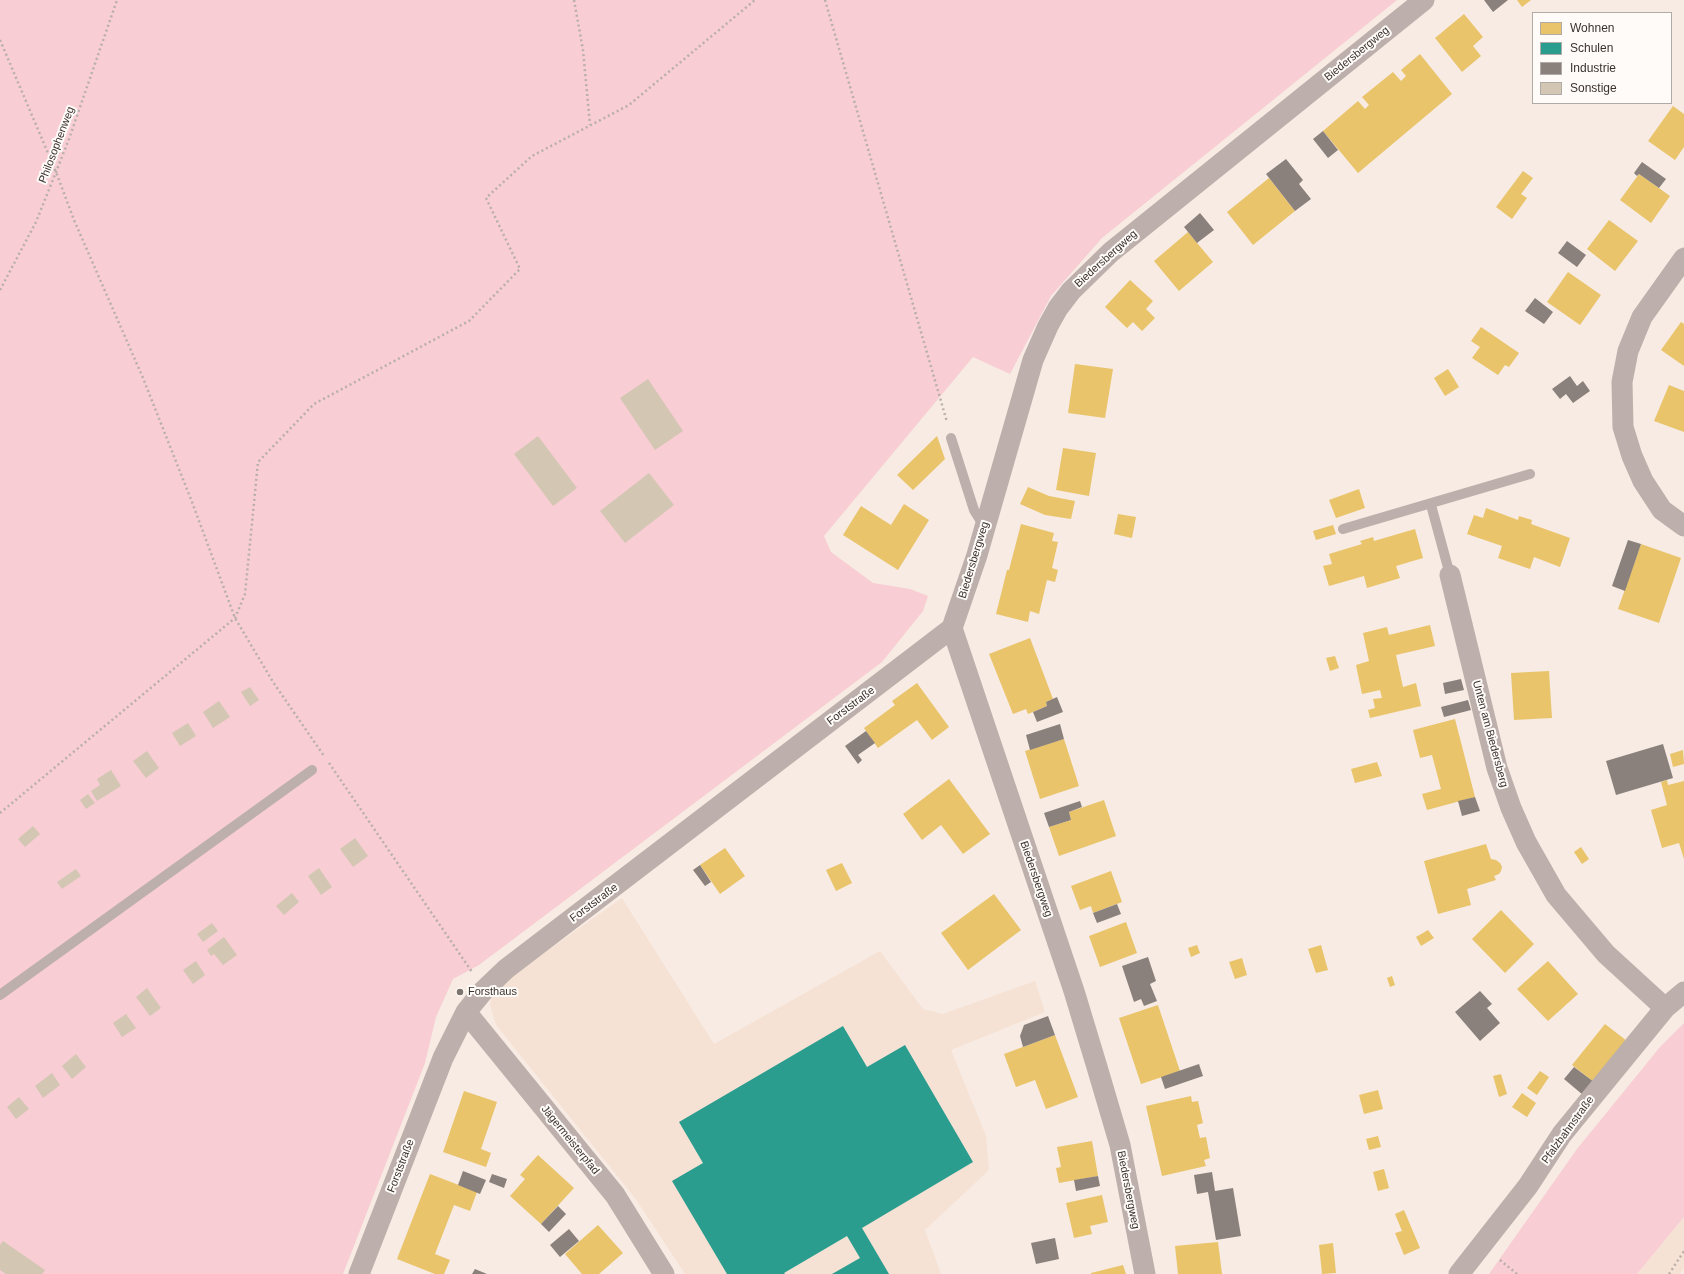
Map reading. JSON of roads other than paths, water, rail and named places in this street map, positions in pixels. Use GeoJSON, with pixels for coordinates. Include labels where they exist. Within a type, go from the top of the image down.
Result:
{"type":"FeatureCollection","features":[{"type":"Feature","properties":{"kind":"street","name":"Biedersbergweg"},"geometry":{"type":"LineString","coordinates":[[1145,1274],[1120,1145],[1098,1067],[1074,991],[952,628],[985,528],[1033,360],[1048,326],[1058,308],[1071,291],[1111,252],[1424,0]]}},
{"type":"Feature","properties":{"kind":"street"},"geometry":{"type":"LineString","coordinates":[[1684,258],[1642,317],[1628,351],[1622,382],[1623,427],[1632,456],[1643,481],[1662,510],[1684,526]]}},
{"type":"Feature","properties":{"kind":"street","name":"Unten am Biedersberg"},"geometry":{"type":"LineString","coordinates":[[1450,575],[1497,768],[1511,808],[1526,842],[1556,895],[1606,954],[1665,1008]]}},
{"type":"Feature","properties":{"kind":"street","name":"Forststraße"},"geometry":{"type":"LineString","coordinates":[[359,1274],[443,1058],[466,1012],[484,990],[506,969],[952,628]]}},
{"type":"Feature","properties":{"kind":"street","name":"Pfalzbahnstraße"},"geometry":{"type":"LineString","coordinates":[[1459,1274],[1528,1186],[1562,1134],[1665,1008],[1684,992]]}},
{"type":"Feature","properties":{"kind":"street","name":"Jägermeisterpfad"},"geometry":{"type":"LineString","coordinates":[[466,1012],[615,1195],[664,1274]]}},
{"type":"Feature","properties":{"kind":"lane"},"geometry":{"type":"LineString","coordinates":[[951,438],[974,510],[985,528]]}},
{"type":"Feature","properties":{"kind":"lane"},"geometry":{"type":"LineString","coordinates":[[1343,529],[1431,505],[1530,474]]}},
{"type":"Feature","properties":{"kind":"lane"},"geometry":{"type":"LineString","coordinates":[[1431,505],[1450,575]]}},
{"type":"Feature","properties":{"kind":"lane"},"geometry":{"type":"LineString","coordinates":[[0,995],[312,770]]}},
{"type":"Feature","properties":{"kind":"place","name":"Forsthaus"},"geometry":{"type":"Point","coordinates":[460,992]}}]}
